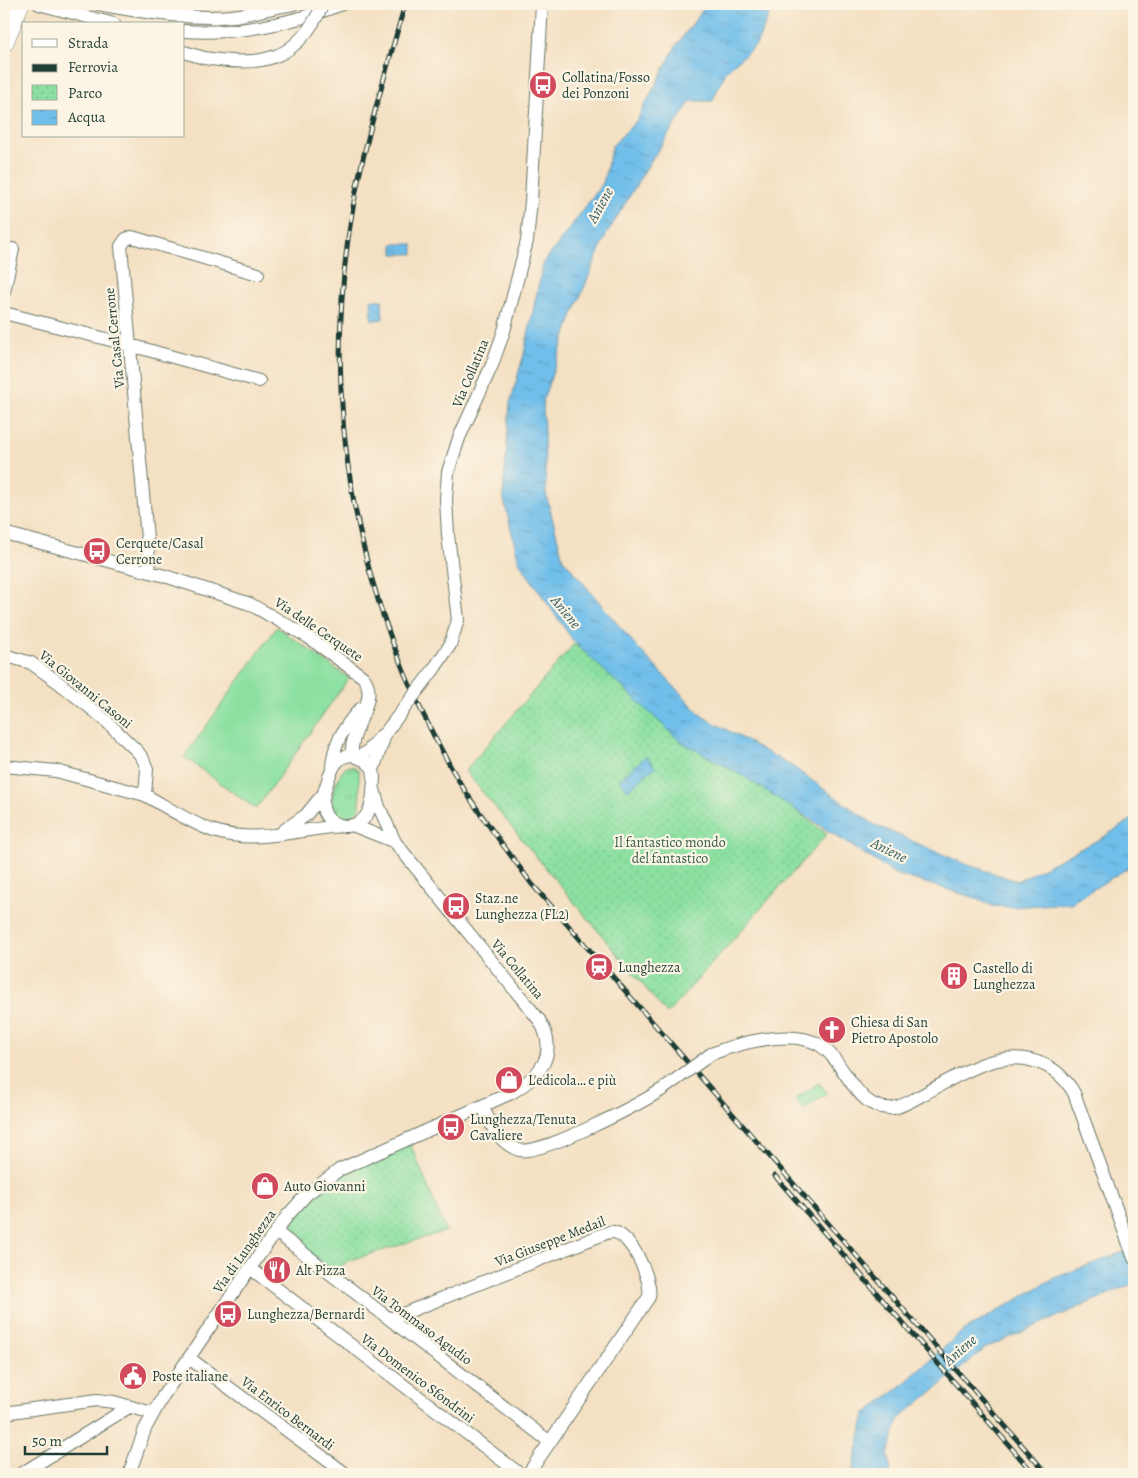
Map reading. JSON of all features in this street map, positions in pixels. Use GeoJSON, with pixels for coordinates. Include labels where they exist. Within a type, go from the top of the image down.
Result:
{"type":"FeatureCollection","features":[{"type":"Feature","properties":{"kind":"highway"},"geometry":{"type":"LineString","coordinates":[[4,42],[20,4]]}},
{"type":"Feature","properties":{"kind":"street"},"geometry":{"type":"LineString","coordinates":[[39,4],[107,22]]}},
{"type":"Feature","properties":{"kind":"street"},"geometry":{"type":"LineString","coordinates":[[99,4],[133,4]]}},
{"type":"Feature","properties":{"kind":"street"},"geometry":{"type":"LineString","coordinates":[[99,4],[138,12],[208,15],[238,15],[293,4]]}},
{"type":"Feature","properties":{"kind":"street"},"geometry":{"type":"LineString","coordinates":[[185,52],[204,58],[236,63],[271,59],[288,50],[308,32],[323,4]]}},
{"type":"Feature","properties":{"kind":"street"},"geometry":{"type":"LineString","coordinates":[[185,32],[242,28],[308,17],[342,4]]}},
{"type":"Feature","properties":{"kind":"street","name":"Via Collatina"},"geometry":{"type":"LineString","coordinates":[[355,756],[367,752],[386,732],[434,669],[450,645],[458,620],[448,535],[446,499],[448,472],[459,438],[502,338],[517,288],[527,241],[542,4]]}},
{"type":"Feature","properties":{"kind":"street"},"geometry":{"type":"LineString","coordinates":[[58,9],[95,22]]}},
{"type":"Feature","properties":{"kind":"street","name":"Via Casal Cerrone"},"geometry":{"type":"LineString","coordinates":[[150,572],[121,251],[122,243],[127,238],[135,238],[258,274]]}},
{"type":"Feature","properties":{"kind":"street"},"geometry":{"type":"LineString","coordinates":[[4,292],[13,249]]}},
{"type":"Feature","properties":{"kind":"street"},"geometry":{"type":"LineString","coordinates":[[4,313],[130,345],[259,381]]}},
{"type":"Feature","properties":{"kind":"street","name":"Via delle Cerquete"},"geometry":{"type":"LineString","coordinates":[[4,533],[150,572],[232,597],[277,618],[363,677],[369,688],[368,700]]}},
{"type":"Feature","properties":{"kind":"street","name":"Via Giovanni Casoni"},"geometry":{"type":"LineString","coordinates":[[4,654],[31,663],[58,682],[102,717],[138,752],[146,769],[145,795]]}},
{"type":"Feature","properties":{"kind":"street"},"geometry":{"type":"LineString","coordinates":[[355,756],[355,732],[368,700]]}},
{"type":"Feature","properties":{"kind":"street"},"geometry":{"type":"LineString","coordinates":[[332,771],[333,754],[340,735],[351,718],[368,700]]}},
{"type":"Feature","properties":{"kind":"street","name":"Via Collatina"},"geometry":{"type":"LineString","coordinates":[[373,770],[386,732]]}},
{"type":"Feature","properties":{"kind":"street"},"geometry":{"type":"LineString","coordinates":[[4,766],[56,772],[145,795],[202,826],[222,833],[251,837],[348,826],[367,815],[374,789],[373,770],[369,764],[355,756],[338,760],[324,793],[323,807],[326,814],[334,823],[348,826]]}},
{"type":"Feature","properties":{"kind":"street","name":"Via Collatina"},"geometry":{"type":"LineString","coordinates":[[374,789],[379,807],[395,842],[535,1013],[547,1036],[548,1045],[544,1062],[534,1077],[516,1090],[483,1107]]}},
{"type":"Feature","properties":{"kind":"street"},"geometry":{"type":"LineString","coordinates":[[278,833],[306,814],[324,793]]}},
{"type":"Feature","properties":{"kind":"street","name":"Via Collatina"},"geometry":{"type":"LineString","coordinates":[[348,826],[395,842]]}},
{"type":"Feature","properties":{"kind":"street"},"geometry":{"type":"LineString","coordinates":[[483,1107],[490,1123],[501,1137],[514,1148],[527,1151],[542,1148],[596,1124],[663,1089],[711,1054],[775,1038],[802,1038],[817,1044],[826,1050],[865,1099],[877,1107],[885,1108],[905,1104],[986,1063],[1010,1058],[1039,1062],[1058,1073],[1074,1093],[1134,1258]]}},
{"type":"Feature","properties":{"kind":"street","name":"Via di Lunghezza"},"geometry":{"type":"LineString","coordinates":[[130,1474],[140,1439],[152,1414],[250,1268],[307,1194],[338,1170],[483,1107]]}},
{"type":"Feature","properties":{"kind":"street","name":"Via Tommaso Agudio"},"geometry":{"type":"LineString","coordinates":[[276,1232],[550,1442]]}},
{"type":"Feature","properties":{"kind":"street","name":"Via Giuseppe Medail"},"geometry":{"type":"LineString","coordinates":[[390,1319],[609,1232],[621,1234],[648,1277],[649,1297],[528,1474]]}},
{"type":"Feature","properties":{"kind":"street","name":"Via Domenico Sfondrini"},"geometry":{"type":"LineString","coordinates":[[250,1268],[520,1474]]}},
{"type":"Feature","properties":{"kind":"street","name":"Via Enrico Bernardi"},"geometry":{"type":"LineString","coordinates":[[188,1358],[346,1474]]}},
{"type":"Feature","properties":{"kind":"street"},"geometry":{"type":"LineString","coordinates":[[4,1413],[91,1401],[109,1401],[152,1414]]}},
{"type":"Feature","properties":{"kind":"street"},"geometry":{"type":"LineString","coordinates":[[21,1474],[129,1407]]}},
{"type":"Feature","properties":{"kind":"green space"},"geometry":{"type":"Polygon","coordinates":[[[277,627],[349,678],[256,809],[184,757],[277,627]]]}},
{"type":"Feature","properties":{"kind":"green space","name":"Il fantastico mondo del fantastico"},"geometry":{"type":"Polygon","coordinates":[[[574,644],[827,834],[667,1014],[465,771],[574,644]]]}},
{"type":"Feature","properties":{"kind":"green space"},"geometry":{"type":"Polygon","coordinates":[[[348,766],[355,767],[359,771],[360,807],[355,814],[345,817],[334,812],[332,801],[337,780],[348,766]]]}},
{"type":"Feature","properties":{"kind":"green space"},"geometry":{"type":"Polygon","coordinates":[[[819,1083],[827,1093],[803,1110],[795,1099],[819,1083]]]}},
{"type":"Feature","properties":{"kind":"green space"},"geometry":{"type":"Polygon","coordinates":[[[410,1143],[446,1231],[348,1261],[335,1272],[282,1232],[301,1207],[338,1174],[410,1143]]]}},
{"type":"Feature","properties":{"kind":"water","name":"Aniene"},"geometry":{"type":"Polygon","coordinates":[[[707,4],[774,4],[756,45],[727,70],[712,101],[691,101],[650,162],[605,237],[572,317],[543,400],[546,494],[563,559],[637,647],[702,716],[793,767],[873,824],[965,864],[1017,881],[1102,838],[1134,818],[1134,864],[1071,903],[1011,907],[993,906],[976,898],[895,874],[745,777],[680,741],[574,642],[519,562],[503,496],[510,403],[524,354],[543,264],[603,183],[612,146],[637,120],[676,46],[707,4]]]}},
{"type":"Feature","properties":{"kind":"water"},"geometry":{"type":"Polygon","coordinates":[[[393,244],[413,244],[413,254],[393,254],[393,244]]]}},
{"type":"Feature","properties":{"kind":"water"},"geometry":{"type":"Polygon","coordinates":[[[371,300],[382,300],[383,319],[372,320],[371,300]]]}},
{"type":"Feature","properties":{"kind":"water"},"geometry":{"type":"Polygon","coordinates":[[[646,756],[655,767],[628,790],[619,780],[646,756]]]}},
{"type":"Feature","properties":{"kind":"water","name":"Aniene"},"geometry":{"type":"Polygon","coordinates":[[[1134,1248],[1134,1283],[986,1348],[900,1418],[888,1453],[891,1474],[852,1474],[865,1414],[900,1387],[960,1333],[1054,1278],[1134,1248]]]}},
{"type":"Feature","properties":{"kind":"waterway"},"geometry":{"type":"LineString","coordinates":[[833,1474],[855,1474]]}},
{"type":"Feature","properties":{"kind":"railway"},"geometry":{"type":"LineString","coordinates":[[405,4],[369,134],[352,213],[343,286],[340,359],[344,432],[354,503],[370,574],[393,643],[421,711],[456,776],[531,883],[1047,1474]]}},
{"type":"Feature","properties":{"kind":"railway"},"geometry":{"type":"LineString","coordinates":[[775,1176],[1034,1474]]}},
{"type":"Feature","properties":{"kind":"place","name":"Collatina/Fosso dei Ponzoni"},"geometry":{"type":"Point","coordinates":[543,85]}},
{"type":"Feature","properties":{"kind":"place","name":"Cerquete/Casal Cerrone"},"geometry":{"type":"Point","coordinates":[97,551]}},
{"type":"Feature","properties":{"kind":"place","name":"Staz.ne Lunghezza (FL2)"},"geometry":{"type":"Point","coordinates":[456,906]}},
{"type":"Feature","properties":{"kind":"place","name":"Lunghezza"},"geometry":{"type":"Point","coordinates":[599,967]}},
{"type":"Feature","properties":{"kind":"place","name":"Castello di Lunghezza"},"geometry":{"type":"Point","coordinates":[954,976]}},
{"type":"Feature","properties":{"kind":"place","name":"Chiesa di San Pietro Apostolo"},"geometry":{"type":"Point","coordinates":[832,1030]}},
{"type":"Feature","properties":{"kind":"place","name":"L'edicola… e più"},"geometry":{"type":"Point","coordinates":[509,1080]}},
{"type":"Feature","properties":{"kind":"place","name":"Lunghezza/Tenuta Cavaliere"},"geometry":{"type":"Point","coordinates":[451,1127]}},
{"type":"Feature","properties":{"kind":"place","name":"Auto Giovanni"},"geometry":{"type":"Point","coordinates":[265,1186]}},
{"type":"Feature","properties":{"kind":"place","name":"Alt Pizza"},"geometry":{"type":"Point","coordinates":[277,1270]}},
{"type":"Feature","properties":{"kind":"place","name":"Lunghezza/Bernardi"},"geometry":{"type":"Point","coordinates":[228,1314]}},
{"type":"Feature","properties":{"kind":"place","name":"Poste italiane"},"geometry":{"type":"Point","coordinates":[133,1376]}}]}
